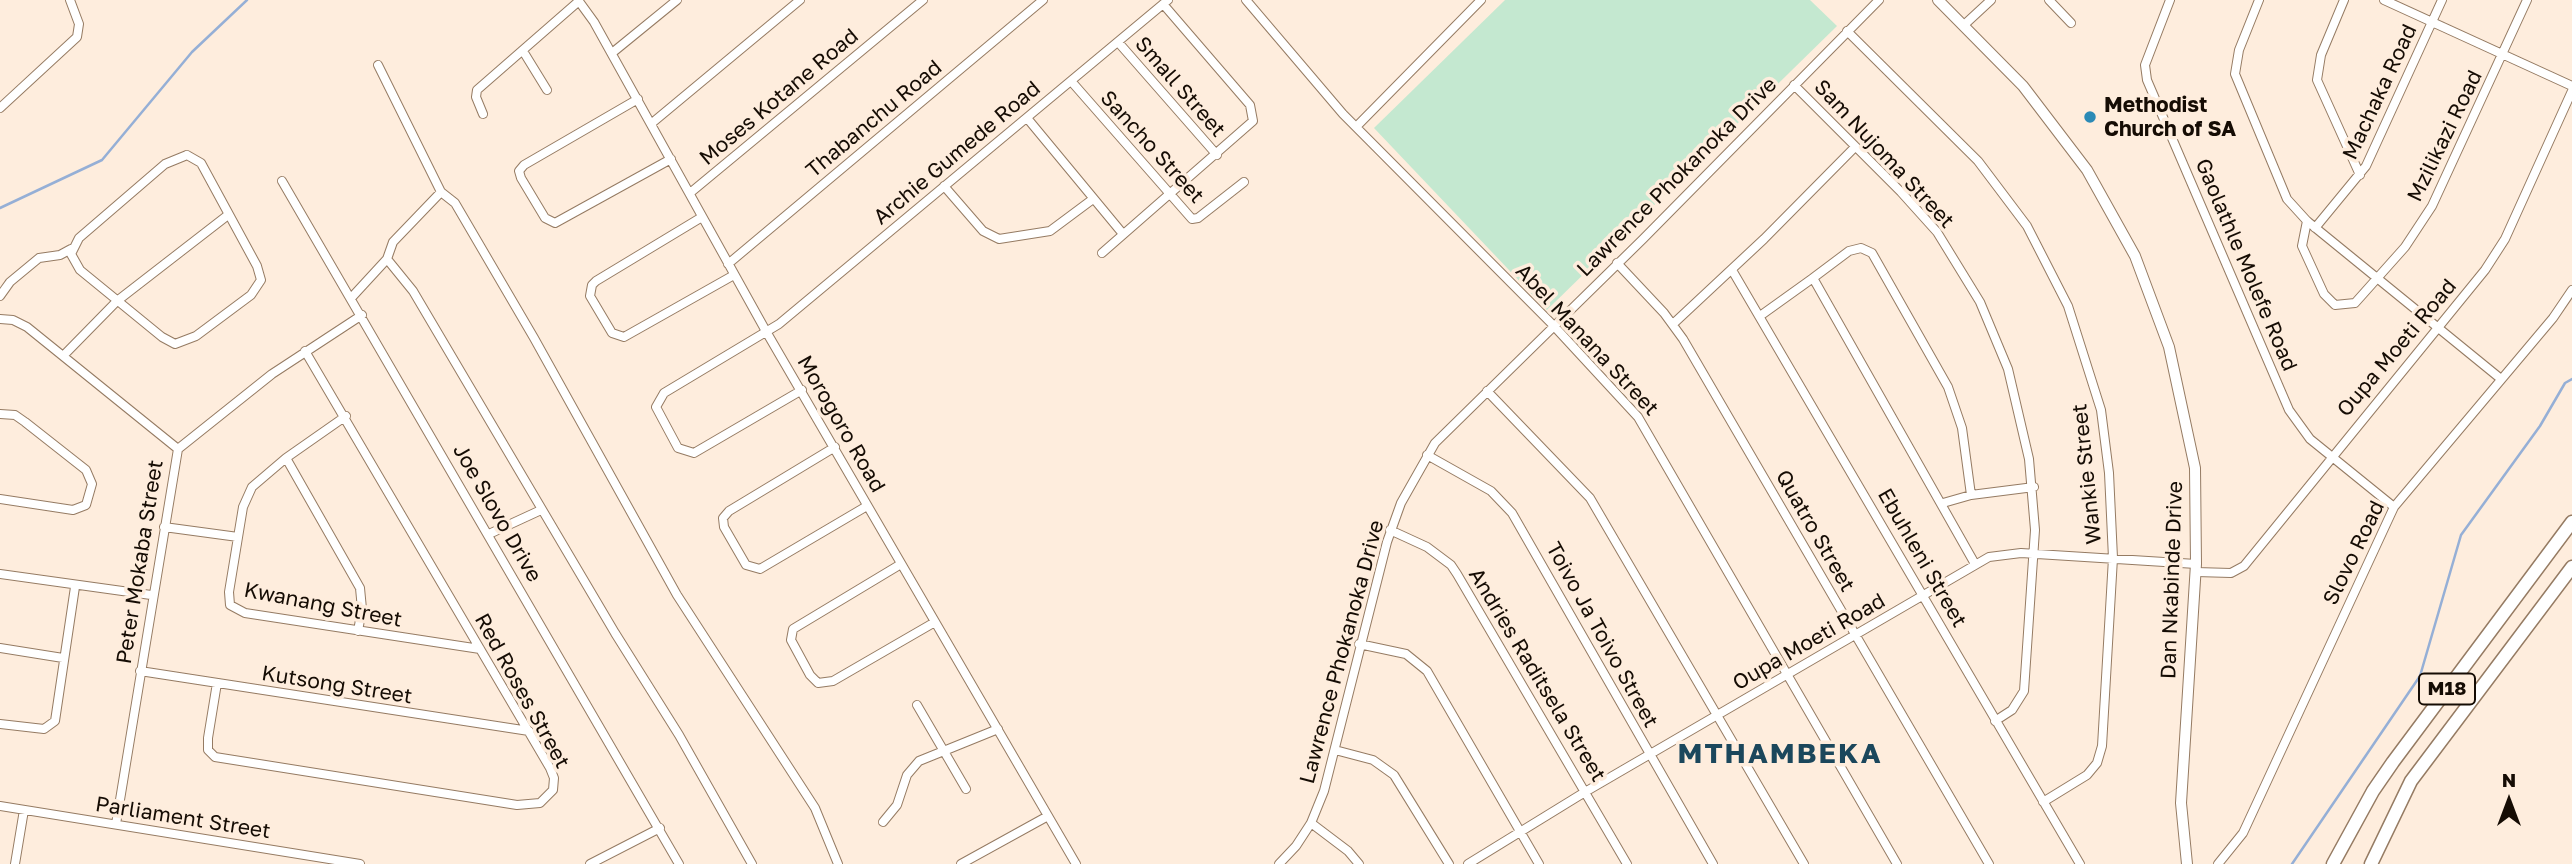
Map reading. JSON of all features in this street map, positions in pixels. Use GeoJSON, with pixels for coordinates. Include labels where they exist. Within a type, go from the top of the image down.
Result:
{"type":"FeatureCollection","features":[{"type":"Feature","properties":{"kind":"main road","name":"M18"},"geometry":{"type":"LineString","coordinates":[[2333,864],[2373,790],[2572,522]]}},
{"type":"Feature","properties":{"kind":"main road","name":"M18"},"geometry":{"type":"LineString","coordinates":[[2371,864],[2411,781],[2572,567]]}},
{"type":"Feature","properties":{"kind":"street"},"geometry":{"type":"LineString","coordinates":[[612,53],[677,0]]}},
{"type":"Feature","properties":{"kind":"street"},"geometry":{"type":"LineString","coordinates":[[652,123],[800,0]]}},
{"type":"Feature","properties":{"kind":"street","name":"Moses Kotane Road"},"geometry":{"type":"LineString","coordinates":[[690,193],[923,0]]}},
{"type":"Feature","properties":{"kind":"street","name":"Thabanchu Road"},"geometry":{"type":"LineString","coordinates":[[728,264],[1043,0]]}},
{"type":"Feature","properties":{"kind":"street","name":"Abel Manana Street"},"geometry":{"type":"LineString","coordinates":[[1246,0],[1356,127],[1553,325],[1617,393],[1649,432],[1897,864]]}},
{"type":"Feature","properties":{"kind":"street"},"geometry":{"type":"LineString","coordinates":[[1356,127],[1481,0]]}},
{"type":"Feature","properties":{"kind":"street","name":"Lawrence Phokanoka Drive"},"geometry":{"type":"LineString","coordinates":[[1279,864],[1296,846],[1311,823],[1335,750],[1359,644],[1390,530],[1427,455],[1443,433],[1879,0]]}},
{"type":"Feature","properties":{"kind":"street","name":"Dan Nkabinde Drive"},"geometry":{"type":"LineString","coordinates":[[1938,0],[2023,86],[2059,130],[2101,191],[2135,256],[2157,309],[2180,389],[2194,468],[2196,568],[2181,803],[2188,863]]}},
{"type":"Feature","properties":{"kind":"street"},"geometry":{"type":"LineString","coordinates":[[1964,25],[1990,0]]}},
{"type":"Feature","properties":{"kind":"street"},"geometry":{"type":"LineString","coordinates":[[2049,0],[2071,23]]}},
{"type":"Feature","properties":{"kind":"street","name":"Gaolathle Molefe Road"},"geometry":{"type":"LineString","coordinates":[[2170,0],[2145,65],[2147,80],[2289,410],[2305,434],[2395,508]]}},
{"type":"Feature","properties":{"kind":"street"},"geometry":{"type":"LineString","coordinates":[[2259,0],[2239,50],[2235,74],[2287,199],[2315,228],[2501,379]]}},
{"type":"Feature","properties":{"kind":"street"},"geometry":{"type":"LineString","coordinates":[[2344,0],[2321,55],[2317,80],[2360,175]]}},
{"type":"Feature","properties":{"kind":"street"},"geometry":{"type":"LineString","coordinates":[[2384,0],[2572,88]]}},
{"type":"Feature","properties":{"kind":"street","name":"Machaka Road"},"geometry":{"type":"LineString","coordinates":[[2315,228],[2360,175],[2442,0]]}},
{"type":"Feature","properties":{"kind":"street","name":"Mzilikazi Road"},"geometry":{"type":"LineString","coordinates":[[2307,221],[2302,246],[2331,303],[2344,307],[2356,303],[2379,278],[2432,206],[2527,0]]}},
{"type":"Feature","properties":{"kind":"street"},"geometry":{"type":"LineString","coordinates":[[0,108],[77,37],[79,24],[71,1]]}},
{"type":"Feature","properties":{"kind":"street"},"geometry":{"type":"LineString","coordinates":[[483,114],[475,97],[477,90],[578,1]]}},
{"type":"Feature","properties":{"kind":"street","name":"Morogoro Road"},"geometry":{"type":"LineString","coordinates":[[578,1],[612,53],[767,333],[1076,864]]}},
{"type":"Feature","properties":{"kind":"street"},"geometry":{"type":"LineString","coordinates":[[1102,253],[1253,121],[1250,105],[1165,2]]}},
{"type":"Feature","properties":{"kind":"street","name":"Archie Gumede Road"},"geometry":{"type":"LineString","coordinates":[[802,390],[701,450],[687,453],[676,445],[658,413],[659,398],[767,333],[1165,2]]}},
{"type":"Feature","properties":{"kind":"street","name":"Wankie Street"},"geometry":{"type":"LineString","coordinates":[[1847,31],[1979,161],[2027,226],[2049,264],[2081,342],[2101,410],[2109,472],[2113,558],[2099,756],[2087,775],[2043,802]]}},
{"type":"Feature","properties":{"kind":"street","name":"Small Street"},"geometry":{"type":"LineString","coordinates":[[1118,42],[1217,155]]}},
{"type":"Feature","properties":{"kind":"street"},"geometry":{"type":"LineString","coordinates":[[523,51],[547,90]]}},
{"type":"Feature","properties":{"kind":"street"},"geometry":{"type":"LineString","coordinates":[[379,65],[441,192],[455,203],[677,595],[815,808],[838,864]]}},
{"type":"Feature","properties":{"kind":"street","name":"Sancho Street"},"geometry":{"type":"LineString","coordinates":[[1071,81],[1169,194],[1195,219],[1244,182]]}},
{"type":"Feature","properties":{"kind":"street","name":"Sam Nujoma Street"},"geometry":{"type":"LineString","coordinates":[[1794,85],[1921,213],[1951,253],[1975,293],[2008,369],[2034,487],[2034,553],[2024,691],[2012,710],[1995,721]]}},
{"type":"Feature","properties":{"kind":"street","name":"Oupa Moeti Road"},"geometry":{"type":"LineString","coordinates":[[1468,864],[1787,674],[1975,564],[1996,555],[2034,553],[2113,558],[2231,573],[2244,566],[2485,270],[2505,239],[2572,88]]}},
{"type":"Feature","properties":{"kind":"street"},"geometry":{"type":"LineString","coordinates":[[638,99],[524,165],[519,174],[545,218],[555,223],[671,159]]}},
{"type":"Feature","properties":{"kind":"street"},"geometry":{"type":"LineString","coordinates":[[1027,118],[1123,234]]}},
{"type":"Feature","properties":{"kind":"street"},"geometry":{"type":"LineString","coordinates":[[1673,324],[1732,270],[1854,147]]}},
{"type":"Feature","properties":{"kind":"street"},"geometry":{"type":"LineString","coordinates":[[0,296],[10,282],[39,258],[60,255],[71,249],[79,238],[164,164],[181,155],[191,155],[198,160],[259,270],[259,285],[251,295],[180,344],[167,341],[75,267],[71,249]]}},
{"type":"Feature","properties":{"kind":"street","name":"Joe Slovo Drive"},"geometry":{"type":"LineString","coordinates":[[282,181],[352,297],[679,864]]}},
{"type":"Feature","properties":{"kind":"street"},"geometry":{"type":"LineString","coordinates":[[944,186],[986,235],[999,239],[1051,231],[1093,199]]}},
{"type":"Feature","properties":{"kind":"street"},"geometry":{"type":"LineString","coordinates":[[352,297],[387,259],[393,242],[441,192]]}},
{"type":"Feature","properties":{"kind":"street"},"geometry":{"type":"LineString","coordinates":[[64,355],[117,301],[228,215]]}},
{"type":"Feature","properties":{"kind":"street"},"geometry":{"type":"LineString","coordinates":[[702,217],[596,281],[592,285],[590,296],[612,333],[624,337],[734,275]]}},
{"type":"Feature","properties":{"kind":"street"},"geometry":{"type":"LineString","coordinates":[[1760,316],[1849,251],[1861,248],[1872,253],[1948,387],[1962,428],[1970,495]]}},
{"type":"Feature","properties":{"kind":"street"},"geometry":{"type":"LineString","coordinates":[[387,259],[413,291],[541,510],[679,735],[752,864]]}},
{"type":"Feature","properties":{"kind":"street","name":"Quatro Street"},"geometry":{"type":"LineString","coordinates":[[1617,263],[1673,324],[1989,864]]}},
{"type":"Feature","properties":{"kind":"street","name":"Ebuhleni Street"},"geometry":{"type":"LineString","coordinates":[[1732,270],[2080,864]]}},
{"type":"Feature","properties":{"kind":"street"},"geometry":{"type":"LineString","coordinates":[[1813,278],[1943,503],[1975,564]]}},
{"type":"Feature","properties":{"kind":"street","name":"Slovo Road"},"geometry":{"type":"LineString","coordinates":[[2218,864],[2243,833],[2395,508],[2553,317],[2572,290]]}},
{"type":"Feature","properties":{"kind":"street","name":"Peter Mokaba Street"},"geometry":{"type":"LineString","coordinates":[[116,824],[178,449],[194,433],[305,351],[362,315]]}},
{"type":"Feature","properties":{"kind":"street"},"geometry":{"type":"LineString","coordinates":[[0,318],[20,323],[64,355],[178,449]]}},
{"type":"Feature","properties":{"kind":"street","name":"Red Roses Street"},"geometry":{"type":"LineString","coordinates":[[217,683],[208,738],[211,754],[335,777],[533,805],[550,795],[554,778],[529,731],[346,416],[305,351]]}},
{"type":"Feature","properties":{"kind":"street"},"geometry":{"type":"LineString","coordinates":[[1487,391],[1590,498],[1804,864]]}},
{"type":"Feature","properties":{"kind":"street"},"geometry":{"type":"LineString","coordinates":[[0,414],[15,415],[25,422],[86,470],[92,484],[88,500],[78,510],[0,499]]}},
{"type":"Feature","properties":{"kind":"street","name":"Kwanang Street"},"geometry":{"type":"LineString","coordinates":[[346,416],[286,458],[252,487],[243,507],[229,596],[235,609],[480,649]]}},
{"type":"Feature","properties":{"kind":"street"},"geometry":{"type":"LineString","coordinates":[[835,447],[727,513],[723,524],[736,548],[748,567],[762,568],[867,506]]}},
{"type":"Feature","properties":{"kind":"street","name":"Toivo Ja Toivo Street"},"geometry":{"type":"LineString","coordinates":[[1427,455],[1491,491],[1512,513],[1713,864]]}},
{"type":"Feature","properties":{"kind":"street"},"geometry":{"type":"LineString","coordinates":[[286,458],[360,588],[362,601],[358,631]]}},
{"type":"Feature","properties":{"kind":"street"},"geometry":{"type":"LineString","coordinates":[[1943,503],[1970,495],[2034,487]]}},
{"type":"Feature","properties":{"kind":"street"},"geometry":{"type":"LineString","coordinates":[[489,534],[541,510]]}},
{"type":"Feature","properties":{"kind":"street"},"geometry":{"type":"LineString","coordinates":[[164,527],[238,537]]}},
{"type":"Feature","properties":{"kind":"street","name":"Andries Raditsela Street"},"geometry":{"type":"LineString","coordinates":[[1390,530],[1427,547],[1451,565],[1627,864]]}},
{"type":"Feature","properties":{"kind":"street"},"geometry":{"type":"LineString","coordinates":[[901,564],[793,629],[791,640],[810,675],[818,683],[833,681],[935,622]]}},
{"type":"Feature","properties":{"kind":"street"},"geometry":{"type":"LineString","coordinates":[[0,574],[75,587],[152,595]]}},
{"type":"Feature","properties":{"kind":"street"},"geometry":{"type":"LineString","coordinates":[[0,724],[38,729],[52,725],[57,715],[75,587]]}},
{"type":"Feature","properties":{"kind":"street"},"geometry":{"type":"LineString","coordinates":[[1359,644],[1406,654],[1420,663],[1539,864]]}},
{"type":"Feature","properties":{"kind":"street"},"geometry":{"type":"LineString","coordinates":[[0,648],[63,658]]}},
{"type":"Feature","properties":{"kind":"street","name":"Kutsong Street"},"geometry":{"type":"LineString","coordinates":[[140,671],[529,731]]}},
{"type":"Feature","properties":{"kind":"street"},"geometry":{"type":"LineString","coordinates":[[917,705],[966,789]]}},
{"type":"Feature","properties":{"kind":"street"},"geometry":{"type":"LineString","coordinates":[[883,822],[897,805],[912,767],[943,750],[998,729]]}},
{"type":"Feature","properties":{"kind":"street"},"geometry":{"type":"LineString","coordinates":[[1335,750],[1373,760],[1394,775],[1449,864]]}},
{"type":"Feature","properties":{"kind":"street","name":"Parliament Street"},"geometry":{"type":"LineString","coordinates":[[0,806],[358,864]]}},
{"type":"Feature","properties":{"kind":"street"},"geometry":{"type":"LineString","coordinates":[[15,864],[23,810]]}},
{"type":"Feature","properties":{"kind":"street"},"geometry":{"type":"LineString","coordinates":[[961,864],[1048,816]]}},
{"type":"Feature","properties":{"kind":"street"},"geometry":{"type":"LineString","coordinates":[[1311,823],[1348,850],[1359,864]]}},
{"type":"Feature","properties":{"kind":"street"},"geometry":{"type":"LineString","coordinates":[[590,864],[660,828]]}},
{"type":"Feature","properties":{"kind":"green space"},"geometry":{"type":"Polygon","coordinates":[[[1505,0],[1810,0],[1837,26],[1547,310],[1374,128],[1505,0]]]}},
{"type":"Feature","properties":{"kind":"waterway"},"geometry":{"type":"LineString","coordinates":[[0,208],[102,160],[192,52],[247,0]]}},
{"type":"Feature","properties":{"kind":"waterway"},"geometry":{"type":"LineString","coordinates":[[2292,864],[2420,676],[2461,535],[2540,426],[2565,383],[2572,379]]}},
{"type":"Feature","properties":{"kind":"place","name":"Methodist Church of SA"},"geometry":{"type":"Point","coordinates":[2090,117]}},
{"type":"Feature","properties":{"kind":"district","name":"MTHAMBEKA"},"geometry":{"type":"Point","coordinates":[1780,754]}}]}
